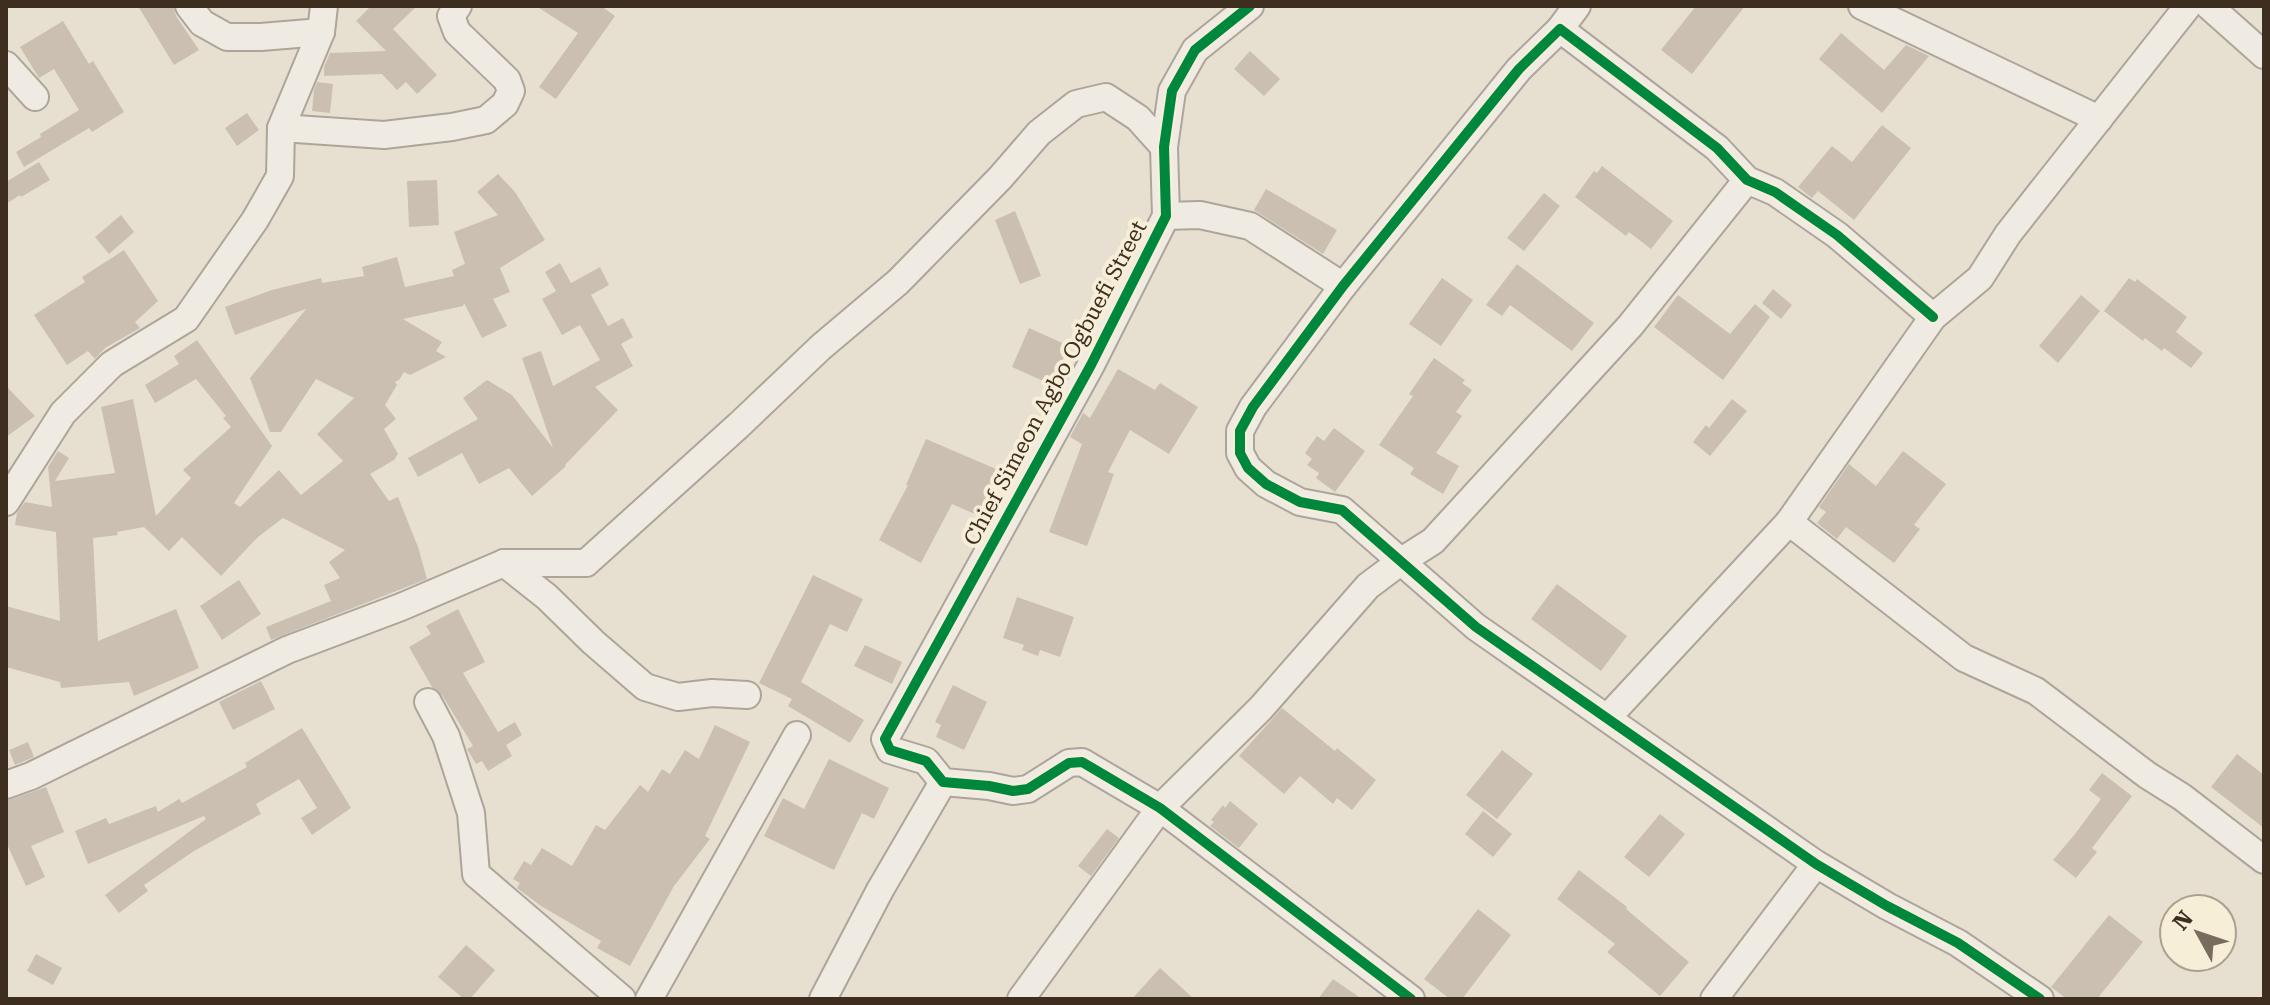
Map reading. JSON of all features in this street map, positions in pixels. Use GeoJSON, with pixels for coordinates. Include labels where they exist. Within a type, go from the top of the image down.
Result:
{"type":"FeatureCollection","features":[{"type":"Feature","properties":{"kind":"street"},"geometry":{"type":"LineString","coordinates":[[189,6],[202,23],[227,37],[261,37],[323,19]]}},
{"type":"Feature","properties":{"kind":"street"},"geometry":{"type":"LineString","coordinates":[[281,128],[384,135],[486,120],[505,104],[511,91],[507,80],[457,32],[451,16],[458,6]]}},
{"type":"Feature","properties":{"kind":"street","name":"Chief Simeon Agbo Ogbuefi Street"},"geometry":{"type":"LineString","coordinates":[[943,782],[926,761],[890,750],[885,739],[1091,365],[1166,216],[1164,147],[1172,91],[1195,50],[1250,6]]}},
{"type":"Feature","properties":{"kind":"street"},"geometry":{"type":"LineString","coordinates":[[1577,6],[1560,29],[1519,69],[1343,286],[1253,407],[1240,431],[1240,453],[1248,468],[1266,484],[1300,502],[1342,510],[1476,627],[1816,864],[1958,943],[2040,999]]}},
{"type":"Feature","properties":{"kind":"street"},"geometry":{"type":"LineString","coordinates":[[1862,6],[2099,119]]}},
{"type":"Feature","properties":{"kind":"street"},"geometry":{"type":"LineString","coordinates":[[1607,718],[1789,522],[1933,317],[1980,278],[2008,234],[2188,6]]}},
{"type":"Feature","properties":{"kind":"street"},"geometry":{"type":"LineString","coordinates":[[2209,6],[2264,55]]}},
{"type":"Feature","properties":{"kind":"street"},"geometry":{"type":"LineString","coordinates":[[6,502],[63,413],[112,364],[186,319],[255,220],[280,176],[281,128],[323,19]]}},
{"type":"Feature","properties":{"kind":"street"},"geometry":{"type":"LineString","coordinates":[[1560,29],[1717,148],[1747,180],[1775,192],[1837,235],[1933,317]]}},
{"type":"Feature","properties":{"kind":"street"},"geometry":{"type":"LineString","coordinates":[[6,65],[35,97]]}},
{"type":"Feature","properties":{"kind":"street"},"geometry":{"type":"LineString","coordinates":[[6,785],[31,776],[287,650],[401,607],[504,563],[586,563],[821,347],[898,282],[1000,178],[1039,133],[1076,104],[1106,97],[1138,118],[1164,147]]}},
{"type":"Feature","properties":{"kind":"street"},"geometry":{"type":"LineString","coordinates":[[1021,999],[1160,808],[1261,708],[1368,586],[1433,541],[1630,326],[1747,180]]}},
{"type":"Feature","properties":{"kind":"street"},"geometry":{"type":"LineString","coordinates":[[1166,216],[1200,215],[1250,226],[1343,286]]}},
{"type":"Feature","properties":{"kind":"street"},"geometry":{"type":"LineString","coordinates":[[1789,522],[1964,658],[2036,691],[2264,860]]}},
{"type":"Feature","properties":{"kind":"street"},"geometry":{"type":"LineString","coordinates":[[504,563],[547,597],[645,687],[678,697],[712,693],[747,695]]}},
{"type":"Feature","properties":{"kind":"street"},"geometry":{"type":"LineString","coordinates":[[428,702],[446,736],[471,813],[476,874],[622,999]]}},
{"type":"Feature","properties":{"kind":"street"},"geometry":{"type":"LineString","coordinates":[[649,999],[797,735]]}},
{"type":"Feature","properties":{"kind":"street"},"geometry":{"type":"LineString","coordinates":[[823,999],[880,890],[943,782],[1013,791],[1028,789],[1069,763],[1082,762],[1160,808],[1411,999]]}},
{"type":"Feature","properties":{"kind":"street"},"geometry":{"type":"LineString","coordinates":[[1714,999],[1816,864]]}},
{"type":"Feature","properties":{"kind":"building"},"geometry":{"type":"Polygon","coordinates":[[[138,6],[173,6],[176,16],[199,50],[174,65],[138,6]]]}},
{"type":"Feature","properties":{"kind":"building"},"geometry":{"type":"Polygon","coordinates":[[[371,6],[417,6],[393,29],[437,75],[417,94],[406,82],[397,90],[382,74],[324,76],[330,53],[386,51],[356,21],[371,6]]]}},
{"type":"Feature","properties":{"kind":"building"},"geometry":{"type":"Polygon","coordinates":[[[536,6],[601,6],[615,16],[556,99],[539,87],[578,33],[536,6]]]}},
{"type":"Feature","properties":{"kind":"building"},"geometry":{"type":"Polygon","coordinates":[[[1696,6],[1745,6],[1692,74],[1661,50],[1696,6]]]}},
{"type":"Feature","properties":{"kind":"building"},"geometry":{"type":"Polygon","coordinates":[[[63,21],[89,64],[93,61],[124,112],[92,132],[89,128],[24,167],[16,152],[79,110],[54,69],[39,78],[20,47],[63,21]]]}},
{"type":"Feature","properties":{"kind":"building"},"geometry":{"type":"Polygon","coordinates":[[[1841,33],[1884,70],[1906,45],[1929,56],[1882,113],[1819,59],[1841,33]]]}},
{"type":"Feature","properties":{"kind":"building"},"geometry":{"type":"Polygon","coordinates":[[[1250,51],[1280,79],[1264,96],[1234,69],[1250,51]]]}},
{"type":"Feature","properties":{"kind":"building"},"geometry":{"type":"Polygon","coordinates":[[[317,82],[333,84],[330,113],[312,111],[317,82]]]}},
{"type":"Feature","properties":{"kind":"building"},"geometry":{"type":"Polygon","coordinates":[[[247,113],[259,130],[237,146],[225,128],[247,113]]]}},
{"type":"Feature","properties":{"kind":"building"},"geometry":{"type":"Polygon","coordinates":[[[1882,125],[1911,148],[1854,220],[1818,191],[1812,198],[1798,187],[1832,146],[1852,162],[1882,125]]]}},
{"type":"Feature","properties":{"kind":"building"},"geometry":{"type":"Polygon","coordinates":[[[39,162],[50,180],[6,204],[6,182],[39,162]]]}},
{"type":"Feature","properties":{"kind":"building"},"geometry":{"type":"Polygon","coordinates":[[[1602,166],[1673,221],[1651,249],[1629,232],[1626,236],[1575,197],[1594,171],[1597,173],[1602,166]]]}},
{"type":"Feature","properties":{"kind":"building"},"geometry":{"type":"Polygon","coordinates":[[[498,174],[515,192],[545,240],[500,268],[510,292],[493,299],[507,326],[482,338],[464,303],[463,306],[403,319],[442,342],[436,351],[446,357],[410,375],[404,372],[395,382],[397,385],[385,405],[396,419],[384,429],[398,454],[394,460],[370,474],[389,501],[398,497],[427,579],[271,640],[266,627],[331,601],[324,585],[340,578],[329,562],[345,550],[283,518],[258,537],[221,576],[182,537],[169,551],[144,527],[117,532],[118,535],[93,538],[98,641],[176,609],[199,668],[134,696],[129,682],[61,688],[60,682],[6,667],[6,606],[60,621],[56,532],[15,525],[17,513],[25,502],[52,507],[48,467],[58,451],[69,458],[55,481],[115,473],[101,407],[133,399],[156,516],[191,478],[183,470],[231,427],[223,418],[226,416],[196,379],[155,403],[145,385],[179,364],[174,356],[197,340],[272,446],[234,503],[240,507],[279,470],[301,495],[343,461],[317,434],[354,398],[316,379],[281,432],[270,432],[250,378],[306,309],[235,335],[225,307],[272,290],[321,278],[322,283],[364,276],[362,267],[397,257],[405,287],[454,276],[452,270],[465,264],[454,232],[498,215],[477,192],[498,174]]]}},
{"type":"Feature","properties":{"kind":"building"},"geometry":{"type":"Polygon","coordinates":[[[437,180],[439,225],[409,227],[407,181],[437,180]]]}},
{"type":"Feature","properties":{"kind":"building"},"geometry":{"type":"Polygon","coordinates":[[[1266,189],[1337,230],[1323,254],[1254,210],[1266,189]]]}},
{"type":"Feature","properties":{"kind":"building"},"geometry":{"type":"Polygon","coordinates":[[[1544,193],[1560,206],[1524,251],[1507,238],[1544,193]]]}},
{"type":"Feature","properties":{"kind":"building"},"geometry":{"type":"Polygon","coordinates":[[[1015,211],[1041,276],[1020,284],[995,220],[1015,211]]]}},
{"type":"Feature","properties":{"kind":"building"},"geometry":{"type":"Polygon","coordinates":[[[121,215],[134,232],[109,254],[95,237],[121,215]]]}},
{"type":"Feature","properties":{"kind":"building"},"geometry":{"type":"Polygon","coordinates":[[[124,250],[158,301],[135,322],[140,328],[105,348],[95,359],[88,351],[67,365],[34,315],[85,282],[82,277],[124,250]]]}},
{"type":"Feature","properties":{"kind":"building"},"geometry":{"type":"Polygon","coordinates":[[[560,263],[571,283],[600,267],[609,285],[591,295],[608,326],[623,318],[633,337],[621,344],[633,366],[595,387],[618,410],[566,466],[532,496],[509,468],[479,484],[462,453],[418,477],[408,458],[478,419],[463,398],[487,380],[512,395],[553,448],[522,358],[541,351],[553,386],[600,360],[580,325],[562,335],[542,299],[556,291],[545,272],[560,263]]]}},
{"type":"Feature","properties":{"kind":"building"},"geometry":{"type":"Polygon","coordinates":[[[1517,264],[1594,323],[1572,351],[1510,305],[1502,316],[1486,305],[1517,264]]]}},
{"type":"Feature","properties":{"kind":"building"},"geometry":{"type":"Polygon","coordinates":[[[1442,278],[1473,300],[1441,346],[1409,324],[1442,278]]]}},
{"type":"Feature","properties":{"kind":"building"},"geometry":{"type":"Polygon","coordinates":[[[2129,278],[2135,282],[2137,279],[2187,317],[2176,332],[2203,353],[2191,368],[2164,348],[2162,351],[2145,338],[2143,341],[2104,311],[2129,278]]]}},
{"type":"Feature","properties":{"kind":"building"},"geometry":{"type":"Polygon","coordinates":[[[1773,289],[1792,305],[1781,319],[1762,303],[1773,289]]]}},
{"type":"Feature","properties":{"kind":"building"},"geometry":{"type":"Polygon","coordinates":[[[1678,295],[1730,334],[1755,304],[1770,317],[1723,380],[1654,327],[1678,295]]]}},
{"type":"Feature","properties":{"kind":"building"},"geometry":{"type":"Polygon","coordinates":[[[2081,295],[2100,311],[2058,363],[2039,346],[2081,295]]]}},
{"type":"Feature","properties":{"kind":"building"},"geometry":{"type":"Polygon","coordinates":[[[1029,328],[1069,346],[1052,385],[1012,367],[1029,328]]]}},
{"type":"Feature","properties":{"kind":"building"},"geometry":{"type":"Polygon","coordinates":[[[1434,358],[1465,380],[1462,383],[1472,390],[1456,412],[1462,416],[1436,453],[1459,466],[1443,494],[1410,474],[1414,468],[1379,445],[1413,396],[1409,394],[1434,358]]]}},
{"type":"Feature","properties":{"kind":"building"},"geometry":{"type":"Polygon","coordinates":[[[1118,369],[1155,390],[1160,383],[1198,407],[1169,454],[1130,430],[1108,472],[1114,474],[1087,546],[1049,532],[1082,444],[1070,437],[1083,413],[1090,418],[1118,369]]]}},
{"type":"Feature","properties":{"kind":"building"},"geometry":{"type":"Polygon","coordinates":[[[6,386],[35,416],[6,437],[6,386]]]}},
{"type":"Feature","properties":{"kind":"building"},"geometry":{"type":"Polygon","coordinates":[[[1732,399],[1747,411],[1710,456],[1693,442],[1706,425],[1709,428],[1732,399]]]}},
{"type":"Feature","properties":{"kind":"building"},"geometry":{"type":"Polygon","coordinates":[[[1334,428],[1365,451],[1335,492],[1316,478],[1319,473],[1307,465],[1312,459],[1305,453],[1317,436],[1324,441],[1334,428]]]}},
{"type":"Feature","properties":{"kind":"building"},"geometry":{"type":"Polygon","coordinates":[[[926,439],[1003,472],[984,518],[952,504],[921,563],[879,540],[908,485],[926,439]]]}},
{"type":"Feature","properties":{"kind":"building"},"geometry":{"type":"Polygon","coordinates":[[[1903,451],[1946,484],[1914,525],[1920,529],[1894,563],[1846,527],[1837,539],[1817,523],[1826,512],[1819,507],[1849,464],[1876,486],[1903,451]]]}},
{"type":"Feature","properties":{"kind":"building"},"geometry":{"type":"Polygon","coordinates":[[[813,575],[863,599],[847,632],[830,624],[801,682],[864,720],[850,743],[788,706],[792,699],[759,683],[813,575]]]}},
{"type":"Feature","properties":{"kind":"building"},"geometry":{"type":"Polygon","coordinates":[[[239,580],[261,614],[222,640],[200,606],[239,580]]]}},
{"type":"Feature","properties":{"kind":"building"},"geometry":{"type":"Polygon","coordinates":[[[1557,584],[1627,636],[1601,671],[1531,619],[1557,584]]]}},
{"type":"Feature","properties":{"kind":"building"},"geometry":{"type":"Polygon","coordinates":[[[1017,597],[1074,617],[1060,657],[1040,650],[1038,656],[1022,650],[1024,645],[1003,638],[1017,597]]]}},
{"type":"Feature","properties":{"kind":"building"},"geometry":{"type":"Polygon","coordinates":[[[458,609],[485,662],[463,673],[498,732],[515,722],[522,735],[506,745],[512,756],[488,771],[482,761],[476,764],[467,749],[473,746],[442,695],[432,687],[409,647],[431,634],[426,626],[458,609]]]}},
{"type":"Feature","properties":{"kind":"building"},"geometry":{"type":"Polygon","coordinates":[[[865,645],[902,662],[892,684],[854,666],[865,645]]]}},
{"type":"Feature","properties":{"kind":"building"},"geometry":{"type":"Polygon","coordinates":[[[261,681],[275,709],[233,730],[219,702],[261,681]]]}},
{"type":"Feature","properties":{"kind":"building"},"geometry":{"type":"Polygon","coordinates":[[[953,685],[987,702],[964,750],[936,737],[941,725],[935,722],[953,685]]]}},
{"type":"Feature","properties":{"kind":"building"},"geometry":{"type":"Polygon","coordinates":[[[1282,708],[1376,780],[1352,810],[1337,798],[1333,804],[1300,776],[1284,794],[1239,756],[1282,708]]]}},
{"type":"Feature","properties":{"kind":"building"},"geometry":{"type":"Polygon","coordinates":[[[715,725],[750,742],[705,836],[710,839],[674,886],[630,966],[597,948],[601,941],[541,906],[517,888],[520,883],[513,879],[524,861],[531,865],[542,848],[572,866],[596,825],[605,830],[640,785],[648,792],[662,769],[670,774],[685,750],[699,759],[715,725]]]}},
{"type":"Feature","properties":{"kind":"building"},"geometry":{"type":"Polygon","coordinates":[[[302,728],[351,808],[312,835],[301,818],[317,808],[299,779],[256,804],[261,814],[194,851],[144,885],[148,891],[119,913],[105,895],[206,819],[204,816],[88,864],[75,831],[106,818],[109,824],[156,806],[158,812],[179,799],[182,803],[247,767],[245,763],[302,728]]]}},
{"type":"Feature","properties":{"kind":"building"},"geometry":{"type":"Polygon","coordinates":[[[28,742],[34,757],[15,765],[9,750],[28,742]]]}},
{"type":"Feature","properties":{"kind":"building"},"geometry":{"type":"Polygon","coordinates":[[[1502,750],[1533,774],[1497,819],[1466,795],[1502,750]]]}},
{"type":"Feature","properties":{"kind":"building"},"geometry":{"type":"Polygon","coordinates":[[[2237,754],[2264,775],[2264,828],[2211,787],[2237,754]]]}},
{"type":"Feature","properties":{"kind":"building"},"geometry":{"type":"Polygon","coordinates":[[[829,759],[889,788],[874,819],[862,813],[834,870],[764,836],[783,798],[804,809],[829,759]]]}},
{"type":"Feature","properties":{"kind":"building"},"geometry":{"type":"Polygon","coordinates":[[[2102,773],[2132,796],[2092,848],[2097,852],[2076,878],[2053,860],[2101,799],[2089,790],[2102,773]]]}},
{"type":"Feature","properties":{"kind":"building"},"geometry":{"type":"Polygon","coordinates":[[[46,787],[64,832],[31,846],[45,877],[26,886],[6,842],[6,801],[46,787]]]}},
{"type":"Feature","properties":{"kind":"building"},"geometry":{"type":"Polygon","coordinates":[[[1230,801],[1258,824],[1239,848],[1210,826],[1223,805],[1225,808],[1230,801]]]}},
{"type":"Feature","properties":{"kind":"building"},"geometry":{"type":"Polygon","coordinates":[[[1483,811],[1512,834],[1493,857],[1465,834],[1483,811]]]}},
{"type":"Feature","properties":{"kind":"building"},"geometry":{"type":"Polygon","coordinates":[[[1660,814],[1685,834],[1649,877],[1624,857],[1660,814]]]}},
{"type":"Feature","properties":{"kind":"building"},"geometry":{"type":"Polygon","coordinates":[[[1107,829],[1119,838],[1091,876],[1078,866],[1107,829]]]}},
{"type":"Feature","properties":{"kind":"building"},"geometry":{"type":"Polygon","coordinates":[[[1579,870],[1627,907],[1689,962],[1660,996],[1607,952],[1615,944],[1557,899],[1579,870]]]}},
{"type":"Feature","properties":{"kind":"building"},"geometry":{"type":"Polygon","coordinates":[[[1478,909],[1511,935],[1462,999],[1450,999],[1424,979],[1478,909]]]}},
{"type":"Feature","properties":{"kind":"building"},"geometry":{"type":"Polygon","coordinates":[[[2109,915],[2143,942],[2097,999],[2067,999],[2051,987],[2109,915]]]}},
{"type":"Feature","properties":{"kind":"building"},"geometry":{"type":"Polygon","coordinates":[[[466,945],[495,970],[470,999],[464,999],[438,977],[466,945]]]}},
{"type":"Feature","properties":{"kind":"building"},"geometry":{"type":"Polygon","coordinates":[[[36,954],[62,968],[53,985],[27,971],[36,954]]]}},
{"type":"Feature","properties":{"kind":"building"},"geometry":{"type":"Polygon","coordinates":[[[1160,968],[1194,999],[1132,999],[1160,968]]]}},
{"type":"Feature","properties":{"kind":"building"},"geometry":{"type":"Polygon","coordinates":[[[1333,979],[1362,999],[1318,999],[1333,979]]]}},
{"type":"Feature","properties":{"kind":"cycle path"},"geometry":{"type":"LineString","coordinates":[[1250,6],[1195,50],[1172,91],[1164,147],[1166,216],[1091,365],[885,739],[890,750],[926,761],[943,782],[1013,791],[1028,789],[1069,763],[1082,762],[1160,808],[1411,999]]}},
{"type":"Feature","properties":{"kind":"cycle path"},"geometry":{"type":"LineString","coordinates":[[1933,317],[1837,235],[1775,192],[1747,180],[1717,148],[1560,29],[1519,69],[1343,286],[1253,407],[1240,431],[1240,453],[1248,468],[1266,484],[1300,502],[1342,510],[1476,627],[1816,864],[1958,943],[2040,999]]}}]}
